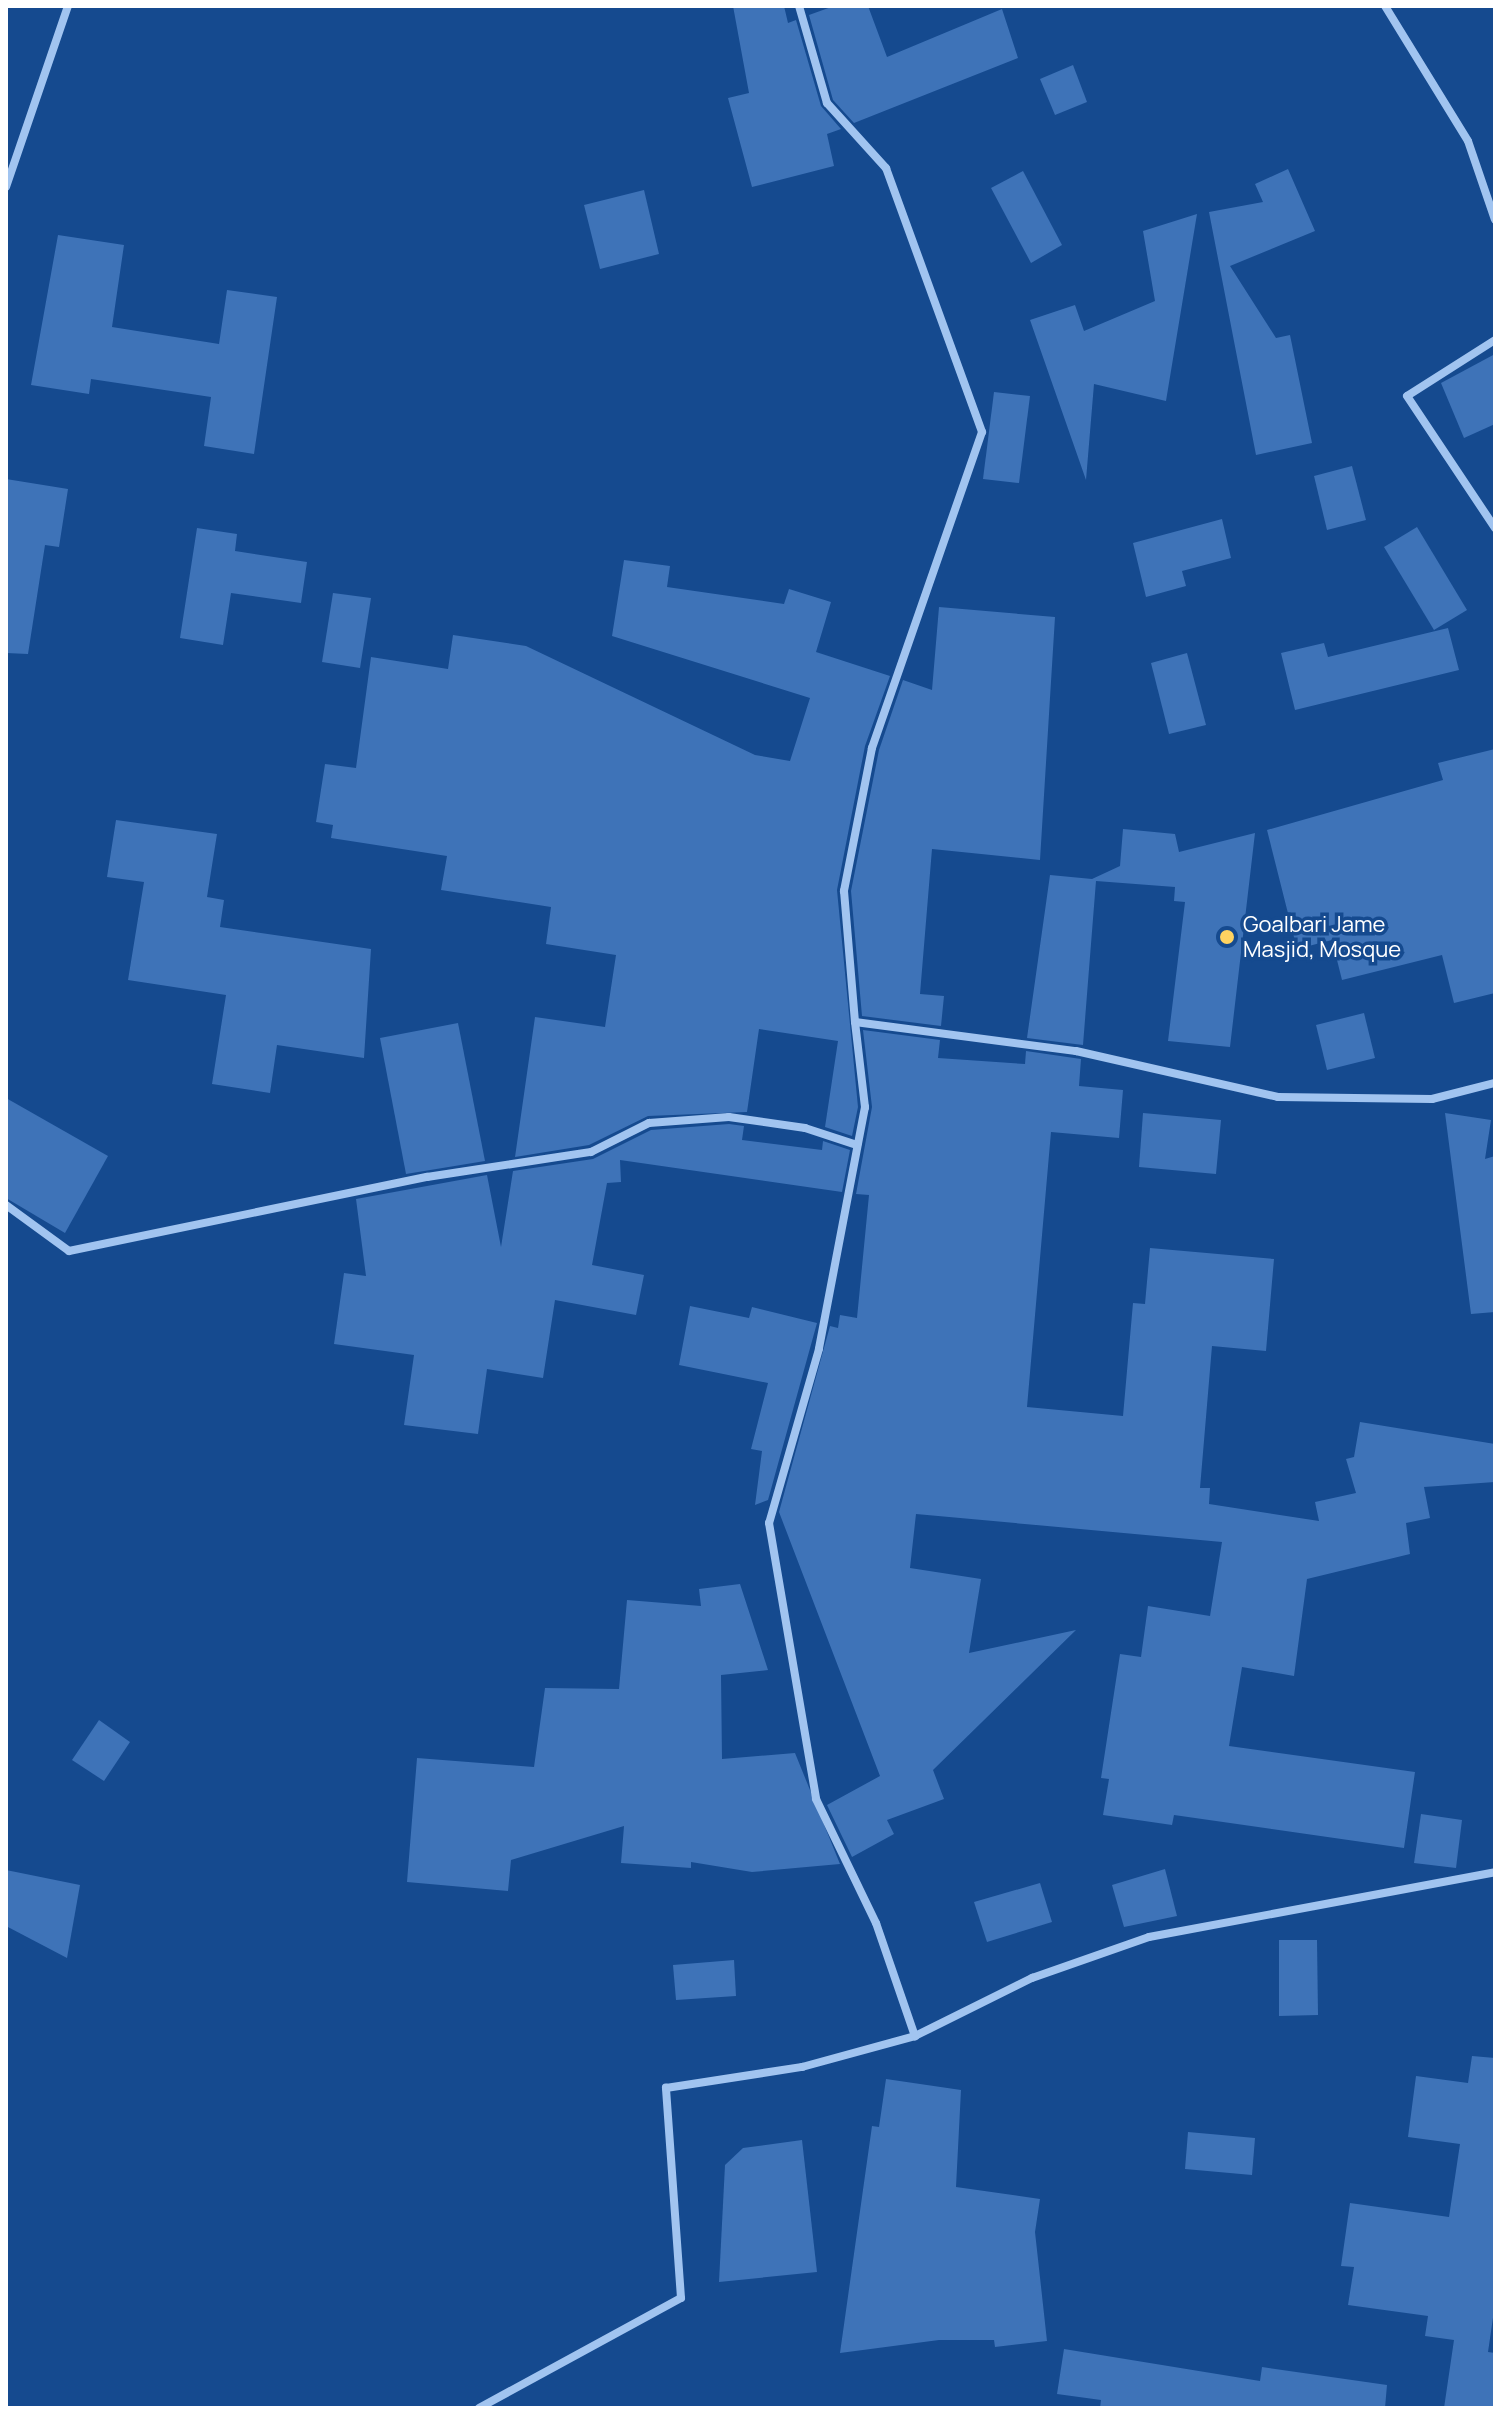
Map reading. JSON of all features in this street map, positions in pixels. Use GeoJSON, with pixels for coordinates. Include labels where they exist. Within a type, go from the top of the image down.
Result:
{"type":"FeatureCollection","features":[{"type":"Feature","properties":{"kind":"street"},"geometry":{"type":"LineString","coordinates":[[6,187],[68,6]]}},
{"type":"Feature","properties":{"kind":"street"},"geometry":{"type":"LineString","coordinates":[[799,6],[827,103],[886,168],[982,432],[872,748],[844,891],[865,1107],[819,1349],[769,1523],[816,1799],[876,1923],[915,2036]]}},
{"type":"Feature","properties":{"kind":"street"},"geometry":{"type":"LineString","coordinates":[[1385,6],[1468,141],[1495,220]]}},
{"type":"Feature","properties":{"kind":"street"},"geometry":{"type":"LineString","coordinates":[[1495,340],[1407,396],[1495,528]]}},
{"type":"Feature","properties":{"kind":"street"},"geometry":{"type":"LineString","coordinates":[[855,1022],[1076,1051],[1278,1097],[1432,1099],[1495,1083]]}},
{"type":"Feature","properties":{"kind":"street"},"geometry":{"type":"LineString","coordinates":[[6,1205],[69,1251],[427,1177],[591,1152],[649,1123],[729,1117],[805,1128],[857,1145]]}},
{"type":"Feature","properties":{"kind":"street"},"geometry":{"type":"LineString","coordinates":[[479,2408],[681,2298],[666,2088],[802,2067],[915,2036],[1032,1978],[1149,1937],[1495,1872]]}},
{"type":"Feature","properties":{"kind":"building"},"geometry":{"type":"Polygon","coordinates":[[[733,6],[784,6],[788,23],[796,20],[821,106],[841,129],[827,134],[834,166],[752,187],[728,98],[749,93],[733,6]]]}},
{"type":"Feature","properties":{"kind":"building"},"geometry":{"type":"Polygon","coordinates":[[[834,6],[868,6],[887,57],[1002,9],[1018,58],[854,123],[833,100],[809,15],[834,6]]]}},
{"type":"Feature","properties":{"kind":"building"},"geometry":{"type":"Polygon","coordinates":[[[1073,65],[1087,102],[1055,115],[1040,79],[1073,65]]]}},
{"type":"Feature","properties":{"kind":"building"},"geometry":{"type":"Polygon","coordinates":[[[1288,169],[1315,231],[1230,266],[1276,338],[1290,335],[1312,443],[1256,455],[1209,212],[1263,202],[1255,184],[1288,169]]]}},
{"type":"Feature","properties":{"kind":"building"},"geometry":{"type":"Polygon","coordinates":[[[1023,171],[1062,245],[1031,263],[991,188],[1023,171]]]}},
{"type":"Feature","properties":{"kind":"building"},"geometry":{"type":"Polygon","coordinates":[[[644,190],[659,254],[600,269],[584,205],[644,190]]]}},
{"type":"Feature","properties":{"kind":"building"},"geometry":{"type":"Polygon","coordinates":[[[1197,214],[1166,401],[1094,384],[1086,480],[1030,320],[1075,305],[1084,331],[1155,301],[1143,231],[1197,214]]]}},
{"type":"Feature","properties":{"kind":"building"},"geometry":{"type":"Polygon","coordinates":[[[58,235],[124,245],[112,327],[219,344],[227,290],[277,297],[254,454],[204,446],[211,397],[91,379],[89,394],[31,385],[58,235]]]}},
{"type":"Feature","properties":{"kind":"building"},"geometry":{"type":"Polygon","coordinates":[[[1495,354],[1495,424],[1464,438],[1441,383],[1495,354]]]}},
{"type":"Feature","properties":{"kind":"building"},"geometry":{"type":"Polygon","coordinates":[[[994,392],[1030,396],[1019,483],[983,479],[994,392]]]}},
{"type":"Feature","properties":{"kind":"building"},"geometry":{"type":"Polygon","coordinates":[[[1352,466],[1366,520],[1327,530],[1314,476],[1352,466]]]}},
{"type":"Feature","properties":{"kind":"building"},"geometry":{"type":"Polygon","coordinates":[[[6,479],[68,489],[59,547],[45,545],[28,654],[6,653],[6,479]]]}},
{"type":"Feature","properties":{"kind":"building"},"geometry":{"type":"Polygon","coordinates":[[[1222,519],[1231,558],[1182,571],[1186,586],[1146,597],[1133,543],[1222,519]]]}},
{"type":"Feature","properties":{"kind":"building"},"geometry":{"type":"Polygon","coordinates":[[[1417,527],[1467,610],[1434,630],[1384,547],[1417,527]]]}},
{"type":"Feature","properties":{"kind":"building"},"geometry":{"type":"Polygon","coordinates":[[[197,528],[237,534],[235,551],[307,562],[301,603],[231,593],[223,645],[180,638],[197,528]]]}},
{"type":"Feature","properties":{"kind":"building"},"geometry":{"type":"Polygon","coordinates":[[[624,560],[670,566],[667,587],[784,604],[789,589],[831,602],[816,652],[890,676],[865,746],[837,890],[858,1107],[852,1136],[825,1127],[838,1041],[759,1029],[747,1112],[648,1116],[589,1145],[515,1157],[535,1017],[605,1027],[616,955],[546,944],[551,907],[441,890],[447,856],[331,838],[333,825],[316,822],[325,764],[356,768],[371,657],[448,669],[453,635],[526,646],[755,755],[790,761],[810,698],[612,636],[624,560]]]}},
{"type":"Feature","properties":{"kind":"building"},"geometry":{"type":"Polygon","coordinates":[[[333,593],[371,598],[360,668],[322,662],[333,593]]]}},
{"type":"Feature","properties":{"kind":"building"},"geometry":{"type":"Polygon","coordinates":[[[939,607],[1055,617],[1040,860],[932,849],[920,994],[944,996],[941,1026],[862,1016],[851,891],[879,750],[903,680],[932,690],[939,607]]]}},
{"type":"Feature","properties":{"kind":"building"},"geometry":{"type":"Polygon","coordinates":[[[1448,628],[1459,670],[1295,710],[1281,653],[1324,643],[1328,657],[1448,628]]]}},
{"type":"Feature","properties":{"kind":"building"},"geometry":{"type":"Polygon","coordinates":[[[1187,653],[1206,725],[1169,734],[1151,663],[1187,653]]]}},
{"type":"Feature","properties":{"kind":"building"},"geometry":{"type":"Polygon","coordinates":[[[1495,749],[1495,993],[1454,1003],[1442,955],[1342,980],[1332,940],[1297,949],[1267,830],[1443,780],[1438,763],[1495,749]]]}},
{"type":"Feature","properties":{"kind":"building"},"geometry":{"type":"Polygon","coordinates":[[[116,820],[217,834],[207,897],[224,900],[220,927],[371,949],[364,1058],[277,1045],[270,1093],[212,1084],[226,995],[128,980],[144,882],[107,877],[116,820]]]}},
{"type":"Feature","properties":{"kind":"building"},"geometry":{"type":"Polygon","coordinates":[[[1123,829],[1175,834],[1179,852],[1255,833],[1230,1047],[1168,1041],[1185,902],[1174,901],[1175,887],[1096,881],[1083,1045],[1027,1038],[1050,875],[1092,879],[1120,866],[1123,829]]]}},
{"type":"Feature","properties":{"kind":"building"},"geometry":{"type":"Polygon","coordinates":[[[1364,1013],[1375,1058],[1327,1070],[1316,1025],[1364,1013]]]}},
{"type":"Feature","properties":{"kind":"building"},"geometry":{"type":"Polygon","coordinates":[[[458,1023],[485,1161],[406,1174],[380,1038],[458,1023]]]}},
{"type":"Feature","properties":{"kind":"building"},"geometry":{"type":"Polygon","coordinates":[[[863,1030],[940,1040],[938,1058],[1025,1064],[1026,1051],[1081,1059],[1079,1086],[1123,1090],[1119,1138],[1051,1132],[1027,1407],[1123,1416],[1133,1303],[1145,1304],[1150,1248],[1274,1259],[1266,1351],[1212,1346],[1200,1488],[1210,1488],[1209,1504],[1319,1521],[1315,1502],[1356,1493],[1346,1459],[1354,1457],[1360,1422],[1495,1444],[1495,1482],[1424,1487],[1430,1518],[1406,1523],[1410,1554],[1307,1579],[1294,1676],[1242,1667],[1229,1746],[1415,1772],[1404,1848],[1174,1815],[1172,1825],[1103,1815],[1109,1779],[1101,1778],[1120,1654],[1141,1657],[1148,1606],[1210,1616],[1222,1542],[916,1514],[910,1568],[981,1579],[969,1653],[1076,1630],[933,1770],[944,1799],[887,1820],[894,1834],[852,1857],[827,1805],[880,1776],[779,1512],[830,1326],[838,1328],[840,1315],[857,1318],[869,1195],[856,1194],[872,1107],[863,1030]]]}},
{"type":"Feature","properties":{"kind":"building"},"geometry":{"type":"Polygon","coordinates":[[[6,1098],[108,1156],[65,1233],[6,1198],[6,1098]]]}},
{"type":"Feature","properties":{"kind":"building"},"geometry":{"type":"Polygon","coordinates":[[[1143,1113],[1221,1120],[1216,1174],[1139,1167],[1143,1113]]]}},
{"type":"Feature","properties":{"kind":"building"},"geometry":{"type":"Polygon","coordinates":[[[1445,1113],[1491,1120],[1485,1159],[1495,1156],[1495,1312],[1471,1314],[1445,1113]]]}},
{"type":"Feature","properties":{"kind":"building"},"geometry":{"type":"Polygon","coordinates":[[[729,1124],[744,1126],[742,1140],[822,1150],[823,1141],[850,1150],[842,1192],[620,1160],[621,1182],[607,1183],[592,1265],[644,1275],[636,1315],[555,1300],[543,1378],[487,1369],[478,1434],[404,1425],[414,1355],[334,1344],[344,1273],[366,1276],[356,1199],[487,1175],[501,1247],[513,1171],[593,1159],[651,1130],[729,1124]]]}},
{"type":"Feature","properties":{"kind":"building"},"geometry":{"type":"Polygon","coordinates":[[[690,1306],[749,1318],[752,1307],[817,1323],[768,1500],[755,1505],[762,1451],[751,1449],[768,1383],[679,1365],[690,1306]]]}},
{"type":"Feature","properties":{"kind":"building"},"geometry":{"type":"Polygon","coordinates":[[[740,1584],[768,1670],[721,1675],[722,1759],[795,1753],[840,1864],[752,1872],[691,1862],[691,1868],[621,1863],[624,1826],[511,1860],[508,1891],[407,1882],[417,1758],[534,1767],[545,1688],[619,1689],[627,1600],[701,1606],[699,1589],[740,1584]]]}},
{"type":"Feature","properties":{"kind":"building"},"geometry":{"type":"Polygon","coordinates":[[[99,1720],[130,1742],[104,1781],[72,1760],[99,1720]]]}},
{"type":"Feature","properties":{"kind":"building"},"geometry":{"type":"Polygon","coordinates":[[[1421,1814],[1462,1820],[1456,1868],[1414,1863],[1421,1814]]]}},
{"type":"Feature","properties":{"kind":"building"},"geometry":{"type":"Polygon","coordinates":[[[1165,1869],[1177,1916],[1124,1927],[1112,1885],[1165,1869]]]}},
{"type":"Feature","properties":{"kind":"building"},"geometry":{"type":"Polygon","coordinates":[[[6,1870],[80,1885],[67,1958],[6,1926],[6,1870]]]}},
{"type":"Feature","properties":{"kind":"building"},"geometry":{"type":"Polygon","coordinates":[[[1040,1883],[1052,1922],[987,1942],[974,1902],[1040,1883]]]}},
{"type":"Feature","properties":{"kind":"building"},"geometry":{"type":"Polygon","coordinates":[[[1279,1940],[1317,1940],[1318,2015],[1279,2016],[1279,1940]]]}},
{"type":"Feature","properties":{"kind":"building"},"geometry":{"type":"Polygon","coordinates":[[[734,1960],[736,1996],[676,2000],[673,1965],[734,1960]]]}},
{"type":"Feature","properties":{"kind":"building"},"geometry":{"type":"Polygon","coordinates":[[[1472,2056],[1495,2058],[1495,2304],[1488,2352],[1495,2353],[1495,2408],[1444,2408],[1454,2340],[1425,2336],[1428,2316],[1348,2305],[1354,2267],[1341,2266],[1350,2203],[1449,2217],[1460,2144],[1408,2137],[1416,2076],[1468,2083],[1472,2056]]]}},
{"type":"Feature","properties":{"kind":"building"},"geometry":{"type":"Polygon","coordinates":[[[886,2079],[961,2090],[956,2187],[1040,2199],[1035,2232],[1047,2341],[995,2347],[994,2340],[939,2340],[840,2353],[872,2126],[879,2127],[886,2079]]]}},
{"type":"Feature","properties":{"kind":"building"},"geometry":{"type":"Polygon","coordinates":[[[1188,2132],[1255,2138],[1252,2175],[1185,2169],[1188,2132]]]}},
{"type":"Feature","properties":{"kind":"building"},"geometry":{"type":"Polygon","coordinates":[[[802,2140],[817,2272],[719,2282],[725,2165],[743,2148],[802,2140]]]}},
{"type":"Feature","properties":{"kind":"building"},"geometry":{"type":"Polygon","coordinates":[[[1064,2349],[1260,2381],[1262,2367],[1387,2385],[1385,2408],[1100,2408],[1101,2400],[1057,2394],[1064,2349]]]}},
{"type":"Feature","properties":{"kind":"place","name":"Goalbari Jame Masjid, Mosque"},"geometry":{"type":"Point","coordinates":[1227,937]}}]}
